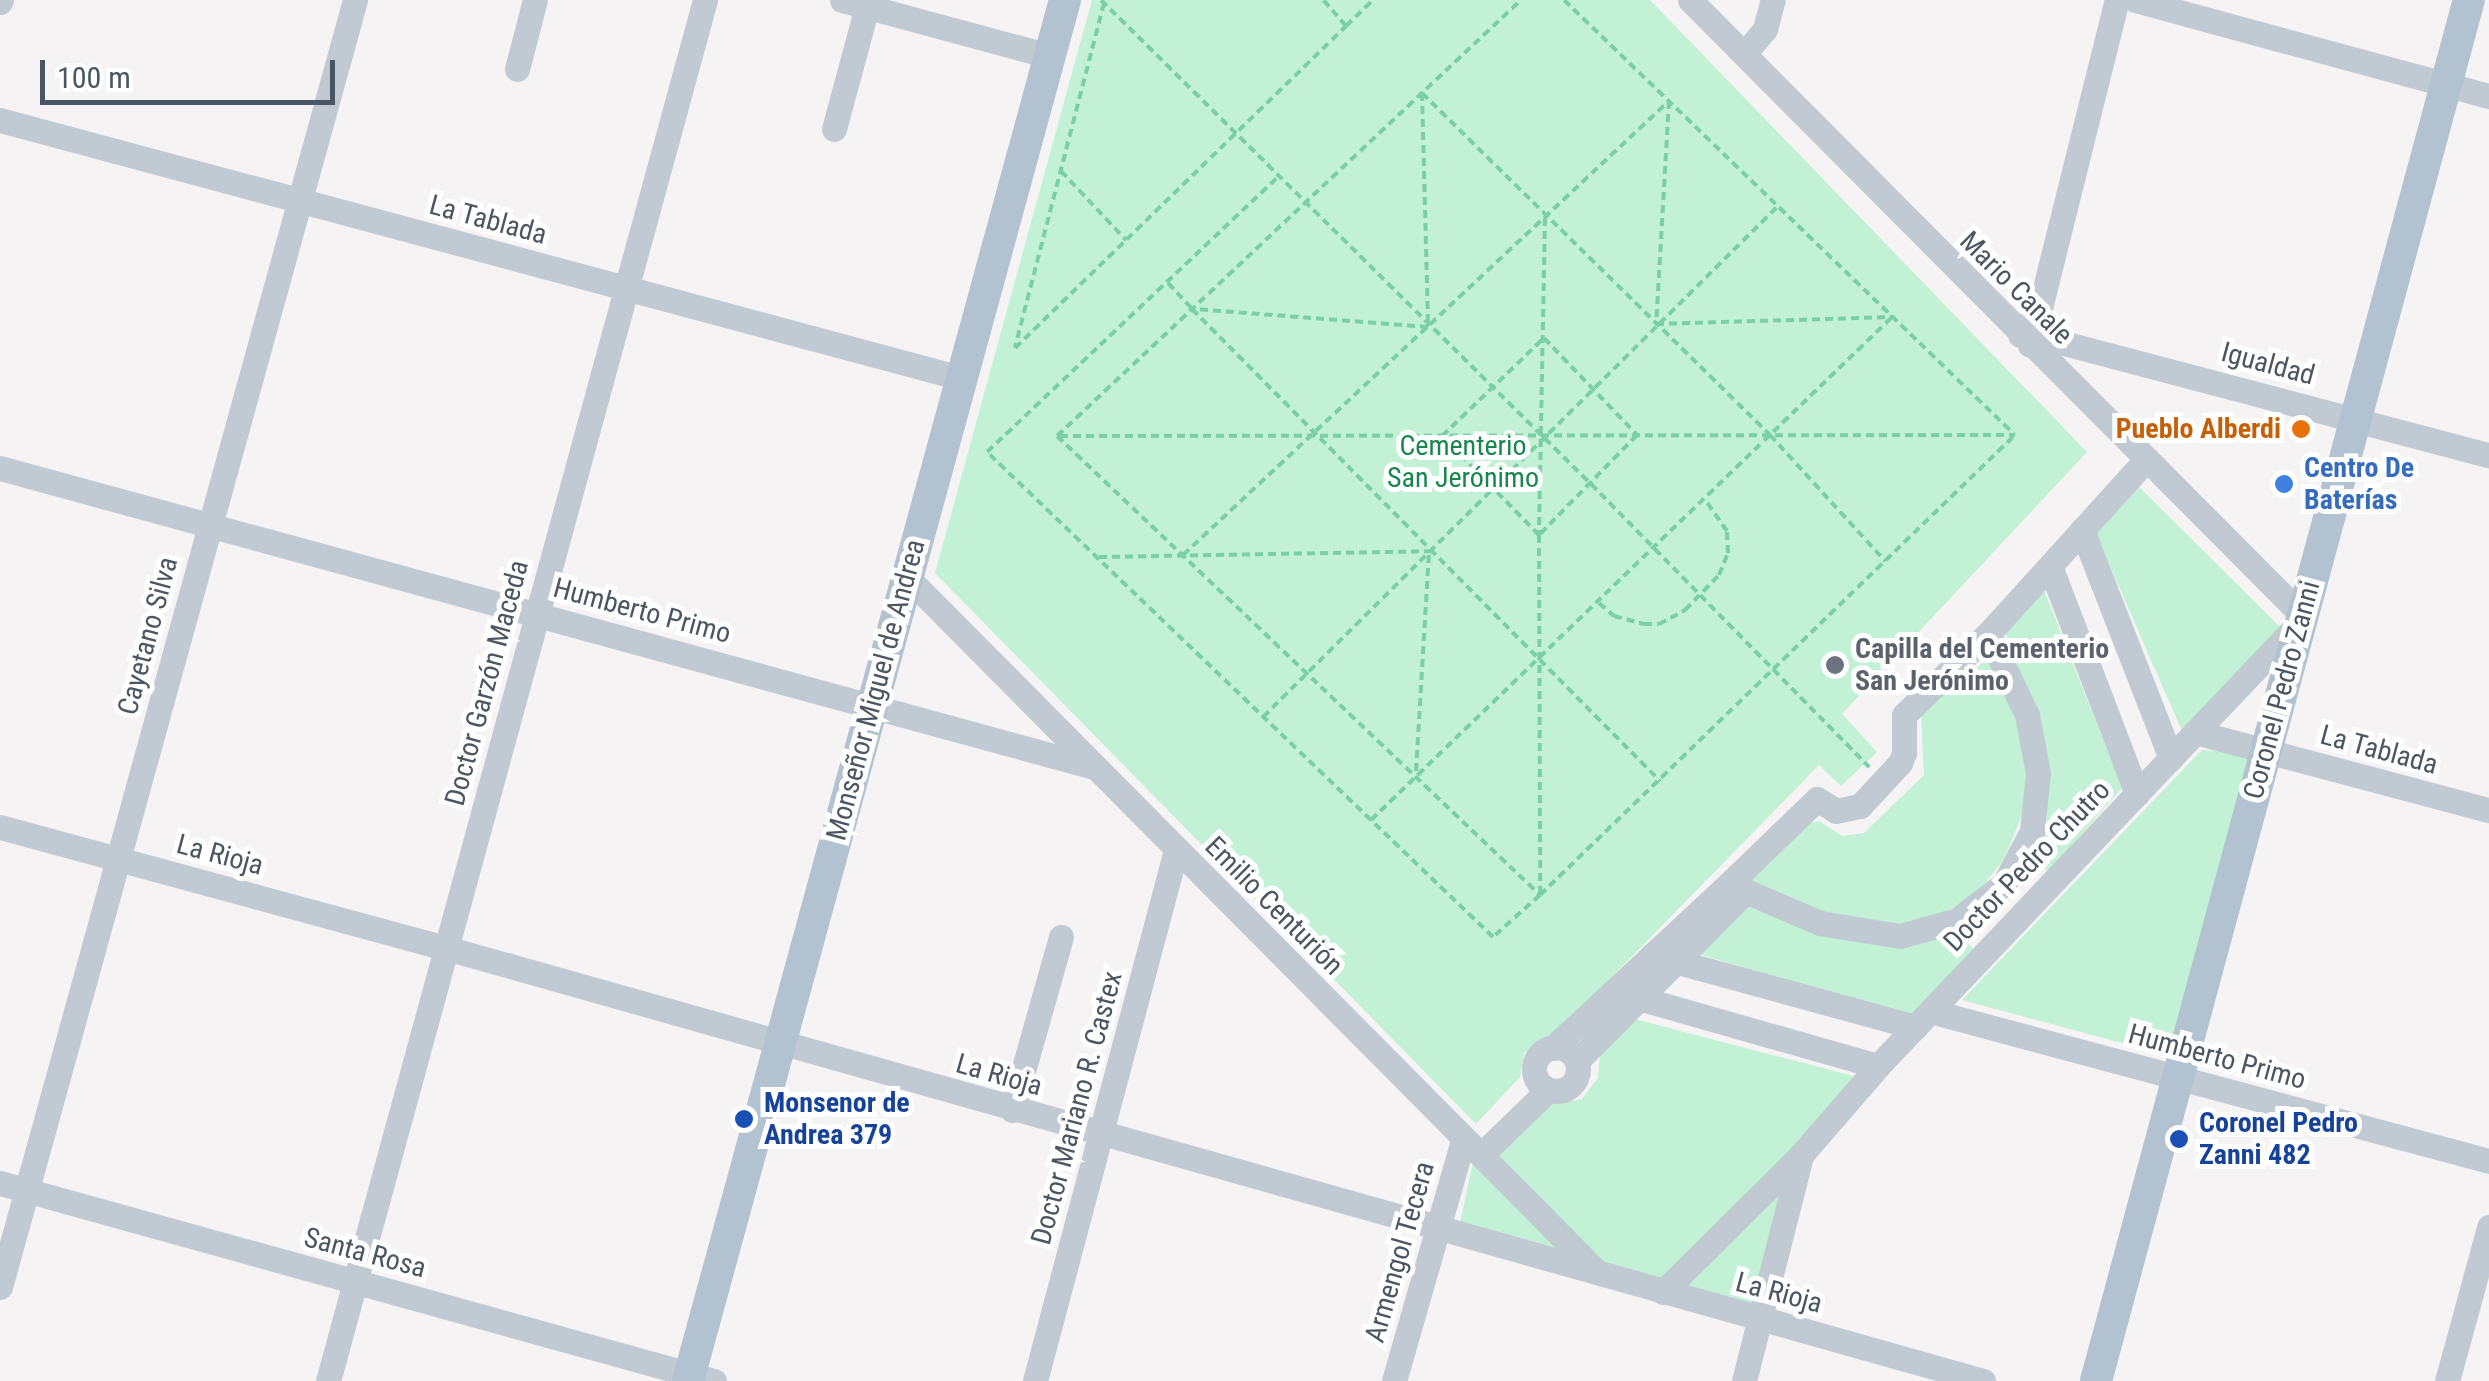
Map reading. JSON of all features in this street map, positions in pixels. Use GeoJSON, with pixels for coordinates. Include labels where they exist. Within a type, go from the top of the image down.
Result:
{"type":"FeatureCollection","features":[{"type":"Feature","properties":{"kind":"main road","name":"Monseñor Miguel de Andrea"},"geometry":{"type":"LineString","coordinates":[[697,1379],[780,1045],[1065,0]]}},
{"type":"Feature","properties":{"kind":"main road","name":"Coronel Pedro Zanni"},"geometry":{"type":"LineString","coordinates":[[2096,1381],[2469,0]]}},
{"type":"Feature","properties":{"kind":"street","name":"Cayetano Silva"},"geometry":{"type":"LineString","coordinates":[[0,1287],[355,0]]}},
{"type":"Feature","properties":{"kind":"street"},"geometry":{"type":"LineString","coordinates":[[517,69],[535,0]]}},
{"type":"Feature","properties":{"kind":"street","name":"Doctor Garzón Maceda"},"geometry":{"type":"LineString","coordinates":[[328,1381],[705,0]]}},
{"type":"Feature","properties":{"kind":"street","name":"Mario Canale"},"geometry":{"type":"LineString","coordinates":[[1690,0],[2301,619]]}},
{"type":"Feature","properties":{"kind":"street"},"geometry":{"type":"LineString","coordinates":[[1745,53],[1765,30],[1774,0]]}},
{"type":"Feature","properties":{"kind":"street"},"geometry":{"type":"LineString","coordinates":[[2025,340],[2040,308],[2117,0]]}},
{"type":"Feature","properties":{"kind":"street"},"geometry":{"type":"LineString","coordinates":[[2135,0],[2489,96]]}},
{"type":"Feature","properties":{"kind":"street"},"geometry":{"type":"LineString","coordinates":[[834,129],[870,5],[1049,56]]}},
{"type":"Feature","properties":{"kind":"street","name":"La Tablada"},"geometry":{"type":"LineString","coordinates":[[0,120],[961,378]]}},
{"type":"Feature","properties":{"kind":"street","name":"Igualdad"},"geometry":{"type":"LineString","coordinates":[[2025,340],[2056,341],[2489,454]]}},
{"type":"Feature","properties":{"kind":"street"},"geometry":{"type":"LineString","coordinates":[[1548,1090],[1537,1081],[1534,1067],[1540,1054],[1553,1048],[1614,990],[1665,957],[1736,888],[1817,799],[1836,811],[1848,811],[1884,782],[1904,753],[1904,715],[1988,634],[2146,460]]}},
{"type":"Feature","properties":{"kind":"street","name":"Humberto Primo"},"geometry":{"type":"LineString","coordinates":[[0,468],[1094,767]]}},
{"type":"Feature","properties":{"kind":"street"},"geometry":{"type":"LineString","coordinates":[[2082,530],[2171,758]]}},
{"type":"Feature","properties":{"kind":"street"},"geometry":{"type":"LineString","coordinates":[[2050,566],[2136,794]]}},
{"type":"Feature","properties":{"kind":"street","name":"Emilio Centurión"},"geometry":{"type":"LineString","coordinates":[[907,577],[1599,1275]]}},
{"type":"Feature","properties":{"kind":"street","name":"Doctor Pedro Chutro"},"geometry":{"type":"LineString","coordinates":[[1663,1292],[1801,1154],[1878,1066],[2301,619]]}},
{"type":"Feature","properties":{"kind":"street"},"geometry":{"type":"LineString","coordinates":[[1736,888],[1820,923],[1900,936],[1957,920],[1997,890],[2021,859],[2032,832],[2038,773],[2027,715],[1988,634]]}},
{"type":"Feature","properties":{"kind":"street","name":"La Tablada"},"geometry":{"type":"LineString","coordinates":[[2196,732],[2489,810]]}},
{"type":"Feature","properties":{"kind":"street","name":"La Rioja"},"geometry":{"type":"LineString","coordinates":[[0,827],[446,948],[1982,1381]]}},
{"type":"Feature","properties":{"kind":"street","name":"Doctor Mariano R. Castex"},"geometry":{"type":"LineString","coordinates":[[1034,1381],[1176,850]]}},
{"type":"Feature","properties":{"kind":"street"},"geometry":{"type":"LineString","coordinates":[[1997,890],[2022,914]]}},
{"type":"Feature","properties":{"kind":"street"},"geometry":{"type":"LineString","coordinates":[[1012,1110],[1061,937]]}},
{"type":"Feature","properties":{"kind":"street"},"geometry":{"type":"LineString","coordinates":[[1473,1147],[1548,1090],[1563,1090],[1574,1082],[1577,1061],[1641,997],[1665,957]]}},
{"type":"Feature","properties":{"kind":"street","name":"Humberto Primo"},"geometry":{"type":"LineString","coordinates":[[1665,957],[2177,1077],[2489,1161]]}},
{"type":"Feature","properties":{"kind":"street"},"geometry":{"type":"LineString","coordinates":[[1614,990],[1878,1066]]}},
{"type":"Feature","properties":{"kind":"street"},"geometry":{"type":"LineString","coordinates":[[1553,1048],[1567,1050],[1577,1061]]}},
{"type":"Feature","properties":{"kind":"street","name":"Armengol Tecera"},"geometry":{"type":"LineString","coordinates":[[1394,1381],[1437,1230],[1473,1147]]}},
{"type":"Feature","properties":{"kind":"street","name":"Doctor Pedro Chutro"},"geometry":{"type":"LineString","coordinates":[[1744,1381],[1801,1154]]}},
{"type":"Feature","properties":{"kind":"street","name":"Santa Rosa"},"geometry":{"type":"LineString","coordinates":[[0,1183],[697,1379]]}},
{"type":"Feature","properties":{"kind":"street"},"geometry":{"type":"LineString","coordinates":[[2447,1381],[2489,1227]]}},
{"type":"Feature","properties":{"kind":"path"},"geometry":{"type":"LineString","coordinates":[[1323,0],[1346,26]]}},
{"type":"Feature","properties":{"kind":"path"},"geometry":{"type":"LineString","coordinates":[[1103,2],[1015,348],[1373,0]]}},
{"type":"Feature","properties":{"kind":"path"},"geometry":{"type":"LineString","coordinates":[[1057,436],[1521,0]]}},
{"type":"Feature","properties":{"kind":"path"},"geometry":{"type":"LineString","coordinates":[[1564,0],[2015,435]]}},
{"type":"Feature","properties":{"kind":"path"},"geometry":{"type":"LineString","coordinates":[[1103,2],[1490,389],[1591,484],[1884,782]]}},
{"type":"Feature","properties":{"kind":"path"},"geometry":{"type":"LineString","coordinates":[[1422,93],[1770,435],[1886,562]]}},
{"type":"Feature","properties":{"kind":"path"},"geometry":{"type":"LineString","coordinates":[[1422,93],[1428,326]]}},
{"type":"Feature","properties":{"kind":"path"},"geometry":{"type":"LineString","coordinates":[[1182,555],[1669,101]]}},
{"type":"Feature","properties":{"kind":"path"},"geometry":{"type":"LineString","coordinates":[[1656,324],[1669,101]]}},
{"type":"Feature","properties":{"kind":"path"},"geometry":{"type":"LineString","coordinates":[[1061,171],[1126,240]]}},
{"type":"Feature","properties":{"kind":"path"},"geometry":{"type":"LineString","coordinates":[[1279,176],[986,452],[1493,937],[1775,671],[2015,435]]}},
{"type":"Feature","properties":{"kind":"path"},"geometry":{"type":"LineString","coordinates":[[1263,717],[1778,206]]}},
{"type":"Feature","properties":{"kind":"path"},"geometry":{"type":"LineString","coordinates":[[1540,895],[1545,218]]}},
{"type":"Feature","properties":{"kind":"path"},"geometry":{"type":"LineString","coordinates":[[1168,282],[1312,434],[1660,781]]}},
{"type":"Feature","properties":{"kind":"path"},"geometry":{"type":"LineString","coordinates":[[1192,309],[1428,326]]}},
{"type":"Feature","properties":{"kind":"path"},"geometry":{"type":"LineString","coordinates":[[1656,324],[1892,317]]}},
{"type":"Feature","properties":{"kind":"path"},"geometry":{"type":"LineString","coordinates":[[1372,820],[1416,772],[1656,549],[1892,317]]}},
{"type":"Feature","properties":{"kind":"path"},"geometry":{"type":"LineString","coordinates":[[1544,338],[1638,435]]}},
{"type":"Feature","properties":{"kind":"path"},"geometry":{"type":"LineString","coordinates":[[1442,436],[1544,338]]}},
{"type":"Feature","properties":{"kind":"path"},"geometry":{"type":"LineString","coordinates":[[1540,535],[1638,435]]}},
{"type":"Feature","properties":{"kind":"path"},"geometry":{"type":"LineString","coordinates":[[1057,436],[2015,435]]}},
{"type":"Feature","properties":{"kind":"path"},"geometry":{"type":"LineString","coordinates":[[1057,436],[1416,772],[1540,895]]}},
{"type":"Feature","properties":{"kind":"path"},"geometry":{"type":"LineString","coordinates":[[1442,436],[1540,535]]}},
{"type":"Feature","properties":{"kind":"path"},"geometry":{"type":"LineString","coordinates":[[1599,603],[1626,622],[1658,624],[1674,618],[1700,595],[1718,575],[1728,553],[1722,520],[1706,501]]}},
{"type":"Feature","properties":{"kind":"path"},"geometry":{"type":"LineString","coordinates":[[1096,557],[1429,551]]}},
{"type":"Feature","properties":{"kind":"path"},"geometry":{"type":"LineString","coordinates":[[1416,772],[1429,551]]}},
{"type":"Feature","properties":{"kind":"green space","name":"Cementerio San Jerónimo"},"geometry":{"type":"Polygon","coordinates":[[[1092,0],[1650,0],[2087,452],[1842,714],[1877,752],[1841,786],[1819,765],[1553,1037],[1541,1040],[1524,1053],[1520,1077],[1476,1124],[935,573],[1092,0]]]}},
{"type":"Feature","properties":{"kind":"green space"},"geometry":{"type":"Polygon","coordinates":[[[2135,483],[2280,627],[2182,731],[2093,527],[2135,483]]]}},
{"type":"Feature","properties":{"kind":"green space"},"geometry":{"type":"Polygon","coordinates":[[[2044,590],[2122,788],[2048,872],[2032,856],[2046,828],[2048,784],[2033,710],[2003,625],[2044,590]]]}},
{"type":"Feature","properties":{"kind":"green space"},"geometry":{"type":"Polygon","coordinates":[[[1992,655],[2026,751],[2027,803],[2004,859],[1975,896],[1918,926],[1860,927],[1745,880],[1807,824],[1819,821],[1842,836],[1864,833],[1924,775],[1921,714],[1992,655]]]}},
{"type":"Feature","properties":{"kind":"green space"},"geometry":{"type":"Polygon","coordinates":[[[2202,750],[2250,753],[2170,1056],[1962,1000],[2202,750]]]}},
{"type":"Feature","properties":{"kind":"green space"},"geometry":{"type":"Polygon","coordinates":[[[1742,904],[1786,919],[1953,930],[1975,950],[1909,1018],[1695,953],[1742,904]]]}},
{"type":"Feature","properties":{"kind":"green space"},"geometry":{"type":"Polygon","coordinates":[[[1627,1017],[1861,1078],[1661,1283],[1603,1268],[1495,1152],[1540,1106],[1582,1099],[1598,1078],[1601,1045],[1627,1017]]]}},
{"type":"Feature","properties":{"kind":"green space"},"geometry":{"type":"Polygon","coordinates":[[[1473,1162],[1571,1258],[1459,1227],[1473,1162]]]}},
{"type":"Feature","properties":{"kind":"green space"},"geometry":{"type":"Polygon","coordinates":[[[1780,1190],[1755,1305],[1686,1287],[1780,1190]]]}},
{"type":"Feature","properties":{"kind":"place","name":"Pueblo Alberdi"},"geometry":{"type":"Point","coordinates":[2301,429]}},
{"type":"Feature","properties":{"kind":"place","name":"Centro De Baterías"},"geometry":{"type":"Point","coordinates":[2284,484]}},
{"type":"Feature","properties":{"kind":"place","name":"Capilla del Cementerio San Jerónimo"},"geometry":{"type":"Point","coordinates":[1835,665]}},
{"type":"Feature","properties":{"kind":"place","name":"Monsenor de Andrea 379"},"geometry":{"type":"Point","coordinates":[744,1119]}},
{"type":"Feature","properties":{"kind":"place","name":"Coronel Pedro Zanni 482"},"geometry":{"type":"Point","coordinates":[2179,1139]}}]}
